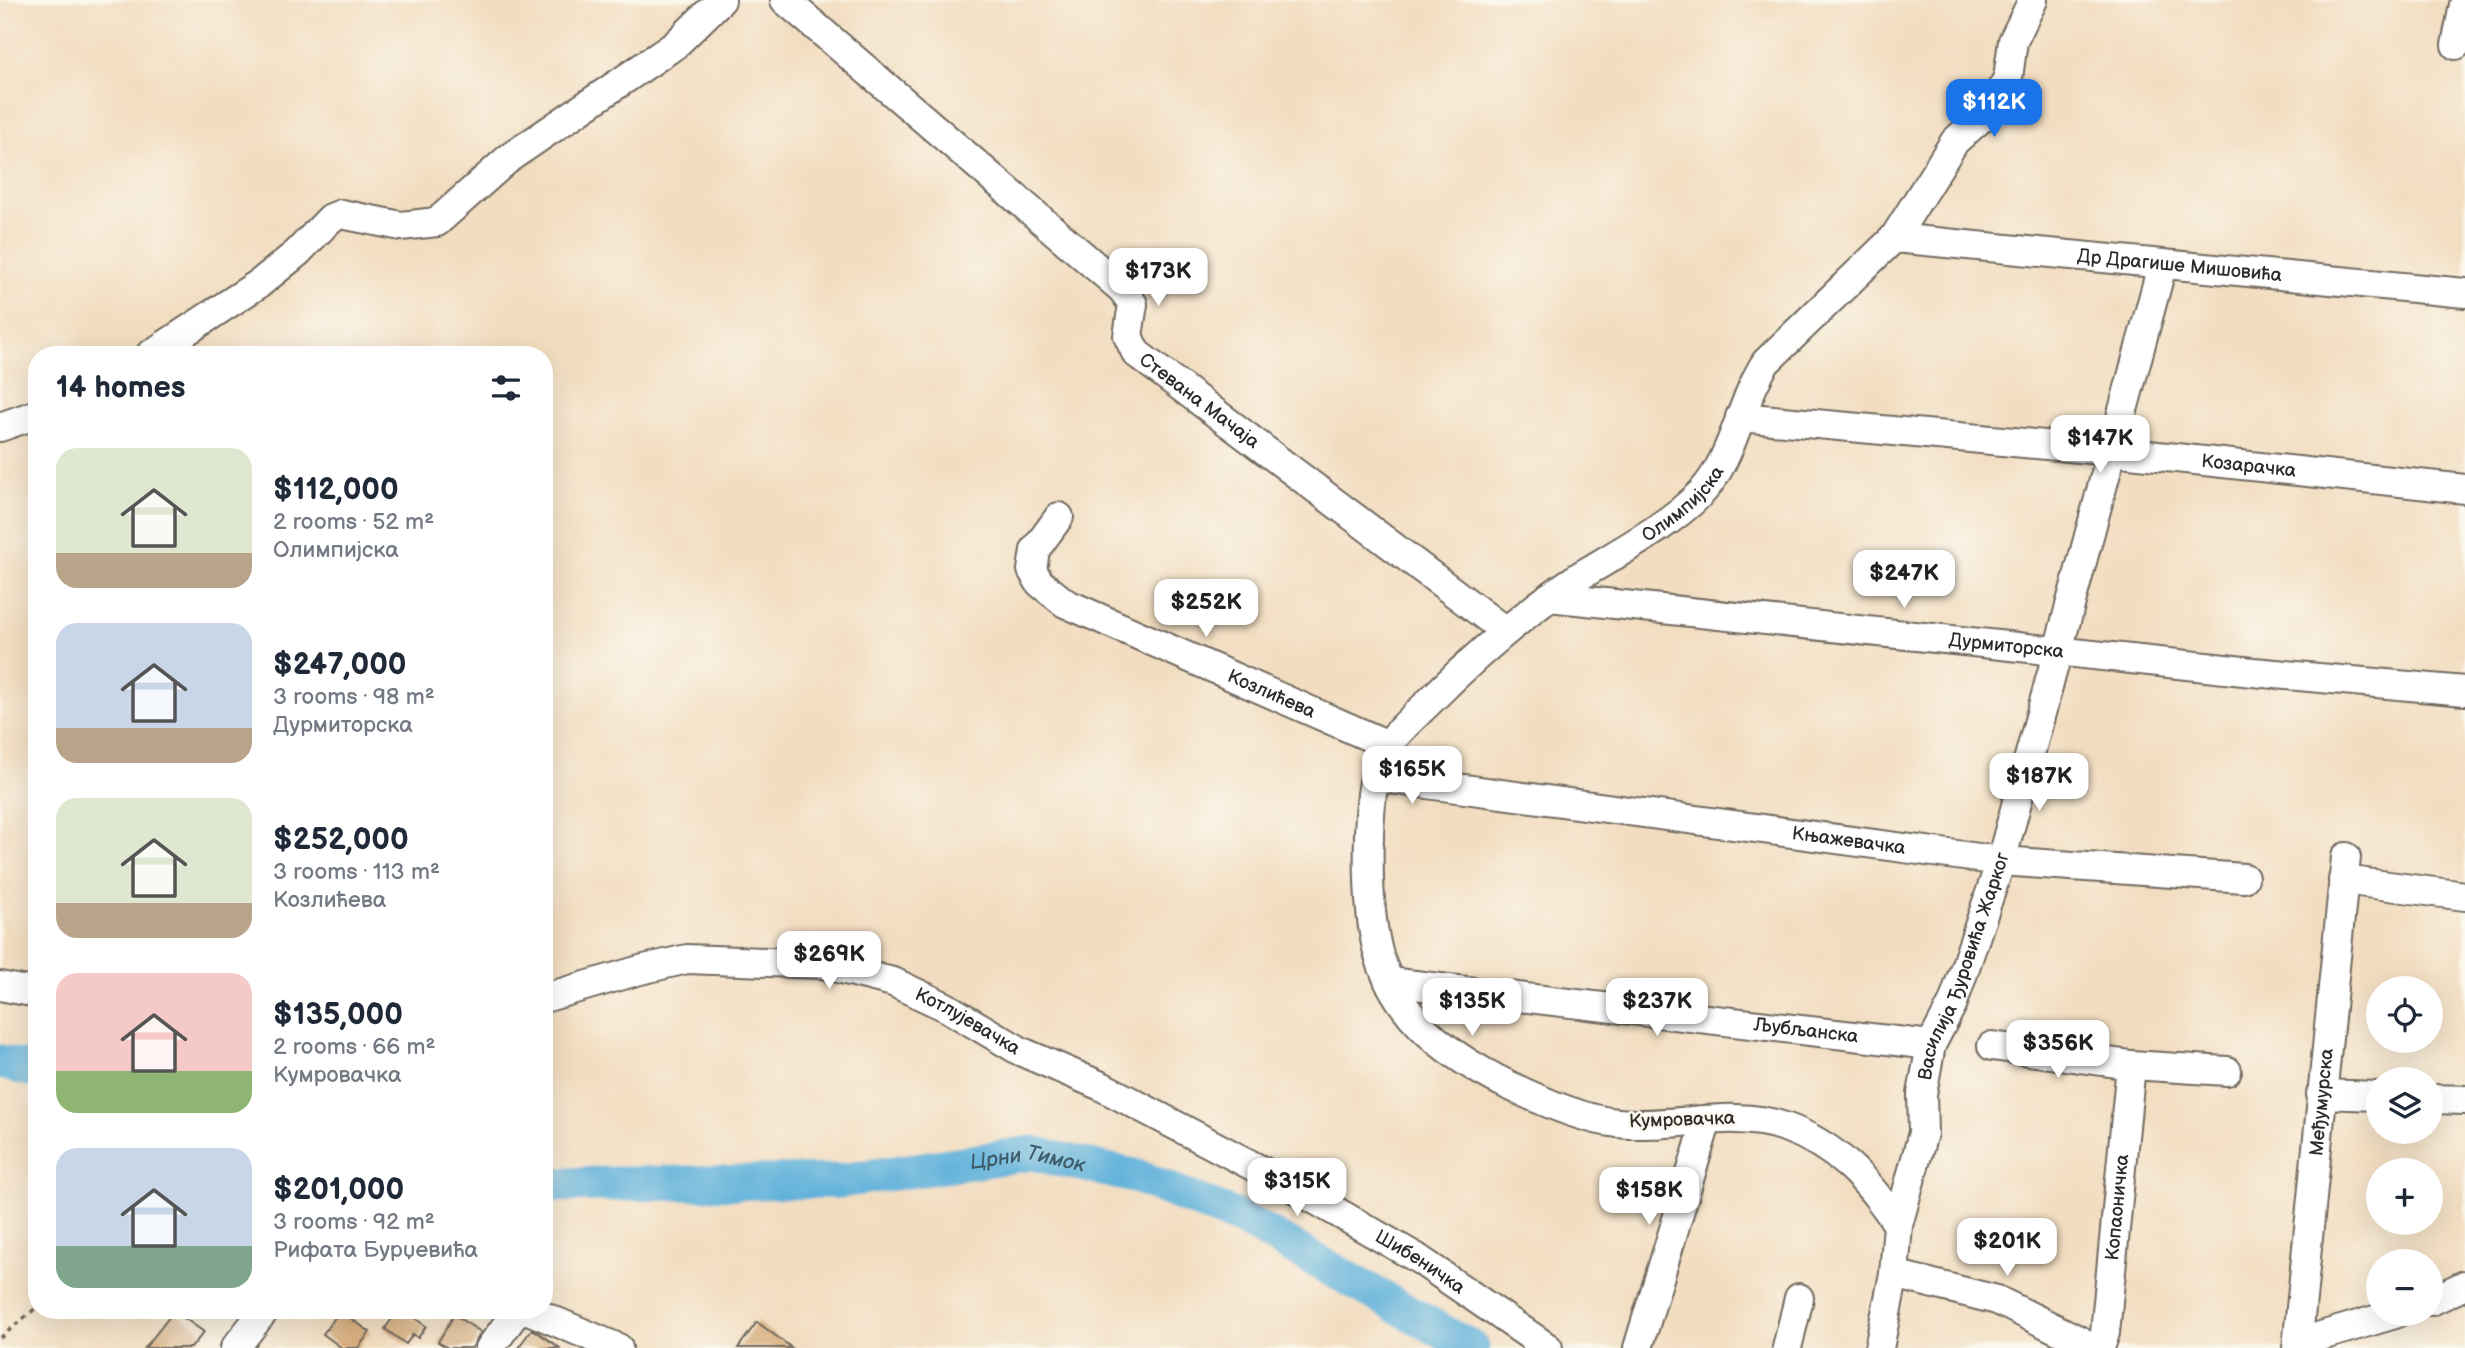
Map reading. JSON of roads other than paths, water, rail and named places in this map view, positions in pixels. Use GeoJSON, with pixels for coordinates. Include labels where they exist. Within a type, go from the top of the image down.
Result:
{"type":"FeatureCollection","features":[{"type":"Feature","properties":{"kind":"street"},"geometry":{"type":"LineString","coordinates":[[164,346],[260,283],[297,253],[331,218],[341,214],[401,226],[437,222],[509,158],[675,45],[721,0]]}},
{"type":"Feature","properties":{"kind":"street","name":"Стевана Мачаја"},"geometry":{"type":"LineString","coordinates":[[785,0],[1122,289],[1133,304],[1128,336],[1136,354],[1505,631]]}},
{"type":"Feature","properties":{"kind":"street","name":"Олимпијска"},"geometry":{"type":"LineString","coordinates":[[1389,982],[1374,934],[1369,887],[1376,778],[1388,745],[1505,631],[1549,597],[1673,517],[1704,489],[1719,466],[1754,381],[1766,362],[1894,238],[1955,141],[1988,112],[2008,78],[2014,41],[2033,0]]}},
{"type":"Feature","properties":{"kind":"street"},"geometry":{"type":"LineString","coordinates":[[2456,45],[2465,0]]}},
{"type":"Feature","properties":{"kind":"street","name":"Др Драгише Мишовића"},"geometry":{"type":"LineString","coordinates":[[1894,238],[2162,266],[2465,293]]}},
{"type":"Feature","properties":{"kind":"street","name":"Василија Ђуровића Жарког"},"geometry":{"type":"LineString","coordinates":[[1879,1348],[1894,1274],[1899,1225],[1923,1133],[1922,1094],[1931,1045],[1953,1003],[2001,861],[2162,266]]}},
{"type":"Feature","properties":{"kind":"street"},"geometry":{"type":"LineString","coordinates":[[0,427],[28,417]]}},
{"type":"Feature","properties":{"kind":"street","name":"Козарачка"},"geometry":{"type":"LineString","coordinates":[[1740,417],[2110,451],[2465,489]]}},
{"type":"Feature","properties":{"kind":"street","name":"Козлићева"},"geometry":{"type":"LineString","coordinates":[[1059,517],[1035,550],[1032,570],[1040,583],[1065,603],[1388,745]]}},
{"type":"Feature","properties":{"kind":"street","name":"Дурмиторска"},"geometry":{"type":"LineString","coordinates":[[1549,597],[2465,691]]}},
{"type":"Feature","properties":{"kind":"street","name":"Књажевачка"},"geometry":{"type":"LineString","coordinates":[[1376,778],[2001,861],[2244,878]]}},
{"type":"Feature","properties":{"kind":"street","name":"Међумурска"},"geometry":{"type":"LineString","coordinates":[[2298,1343],[2345,869],[2465,896]]}},
{"type":"Feature","properties":{"kind":"street","name":"Котлујевачка"},"geometry":{"type":"LineString","coordinates":[[553,995],[687,959],[822,964],[893,982],[946,1007],[1020,1051],[1101,1086]]}},
{"type":"Feature","properties":{"kind":"street","name":"Љубљанска"},"geometry":{"type":"LineString","coordinates":[[1389,982],[1931,1045]]}},
{"type":"Feature","properties":{"kind":"street","name":"Кумровачка"},"geometry":{"type":"LineString","coordinates":[[1389,982],[1413,1019],[1442,1048],[1480,1073],[1545,1102],[1616,1123],[1740,1117],[1759,1120],[1816,1140],[1850,1164],[1872,1186],[1899,1225]]}},
{"type":"Feature","properties":{"kind":"street"},"geometry":{"type":"LineString","coordinates":[[0,986],[28,991]]}},
{"type":"Feature","properties":{"kind":"street"},"geometry":{"type":"LineString","coordinates":[[1992,1046],[2130,1065],[2227,1071]]}},
{"type":"Feature","properties":{"kind":"street","name":"Копаоничка"},"geometry":{"type":"LineString","coordinates":[[2101,1348],[2105,1333],[2130,1065]]}},
{"type":"Feature","properties":{"kind":"street","name":"Шибеничка"},"geometry":{"type":"LineString","coordinates":[[1101,1086],[1418,1258],[1548,1348]]}},
{"type":"Feature","properties":{"kind":"street"},"geometry":{"type":"LineString","coordinates":[[2321,1094],[2366,1096]]}},
{"type":"Feature","properties":{"kind":"street"},"geometry":{"type":"LineString","coordinates":[[2443,1099],[2465,1100]]}},
{"type":"Feature","properties":{"kind":"street"},"geometry":{"type":"LineString","coordinates":[[1638,1348],[1707,1120]]}},
{"type":"Feature","properties":{"kind":"street"},"geometry":{"type":"LineString","coordinates":[[1894,1274],[1997,1300],[2095,1348]]}},
{"type":"Feature","properties":{"kind":"street"},"geometry":{"type":"LineString","coordinates":[[2443,1295],[2465,1285]]}},
{"type":"Feature","properties":{"kind":"street"},"geometry":{"type":"LineString","coordinates":[[1787,1348],[1799,1298]]}},
{"type":"Feature","properties":{"kind":"street"},"geometry":{"type":"LineString","coordinates":[[235,1348],[258,1319]]}},
{"type":"Feature","properties":{"kind":"street"},"geometry":{"type":"LineString","coordinates":[[490,1348],[511,1319]]}},
{"type":"Feature","properties":{"kind":"street"},"geometry":{"type":"LineString","coordinates":[[550,1319],[618,1348]]}},
{"type":"Feature","properties":{"kind":"street"},"geometry":{"type":"LineString","coordinates":[[2298,1343],[2366,1323]]}},
{"type":"Feature","properties":{"kind":"waterway","name":"Црни Тимок"},"geometry":{"type":"LineString","coordinates":[[0,1062],[28,1069]]}},
{"type":"Feature","properties":{"kind":"waterway","name":"Црни Тимок"},"geometry":{"type":"LineString","coordinates":[[553,1185],[840,1181],[1032,1153],[1138,1177],[1242,1219],[1472,1348]]}}]}
